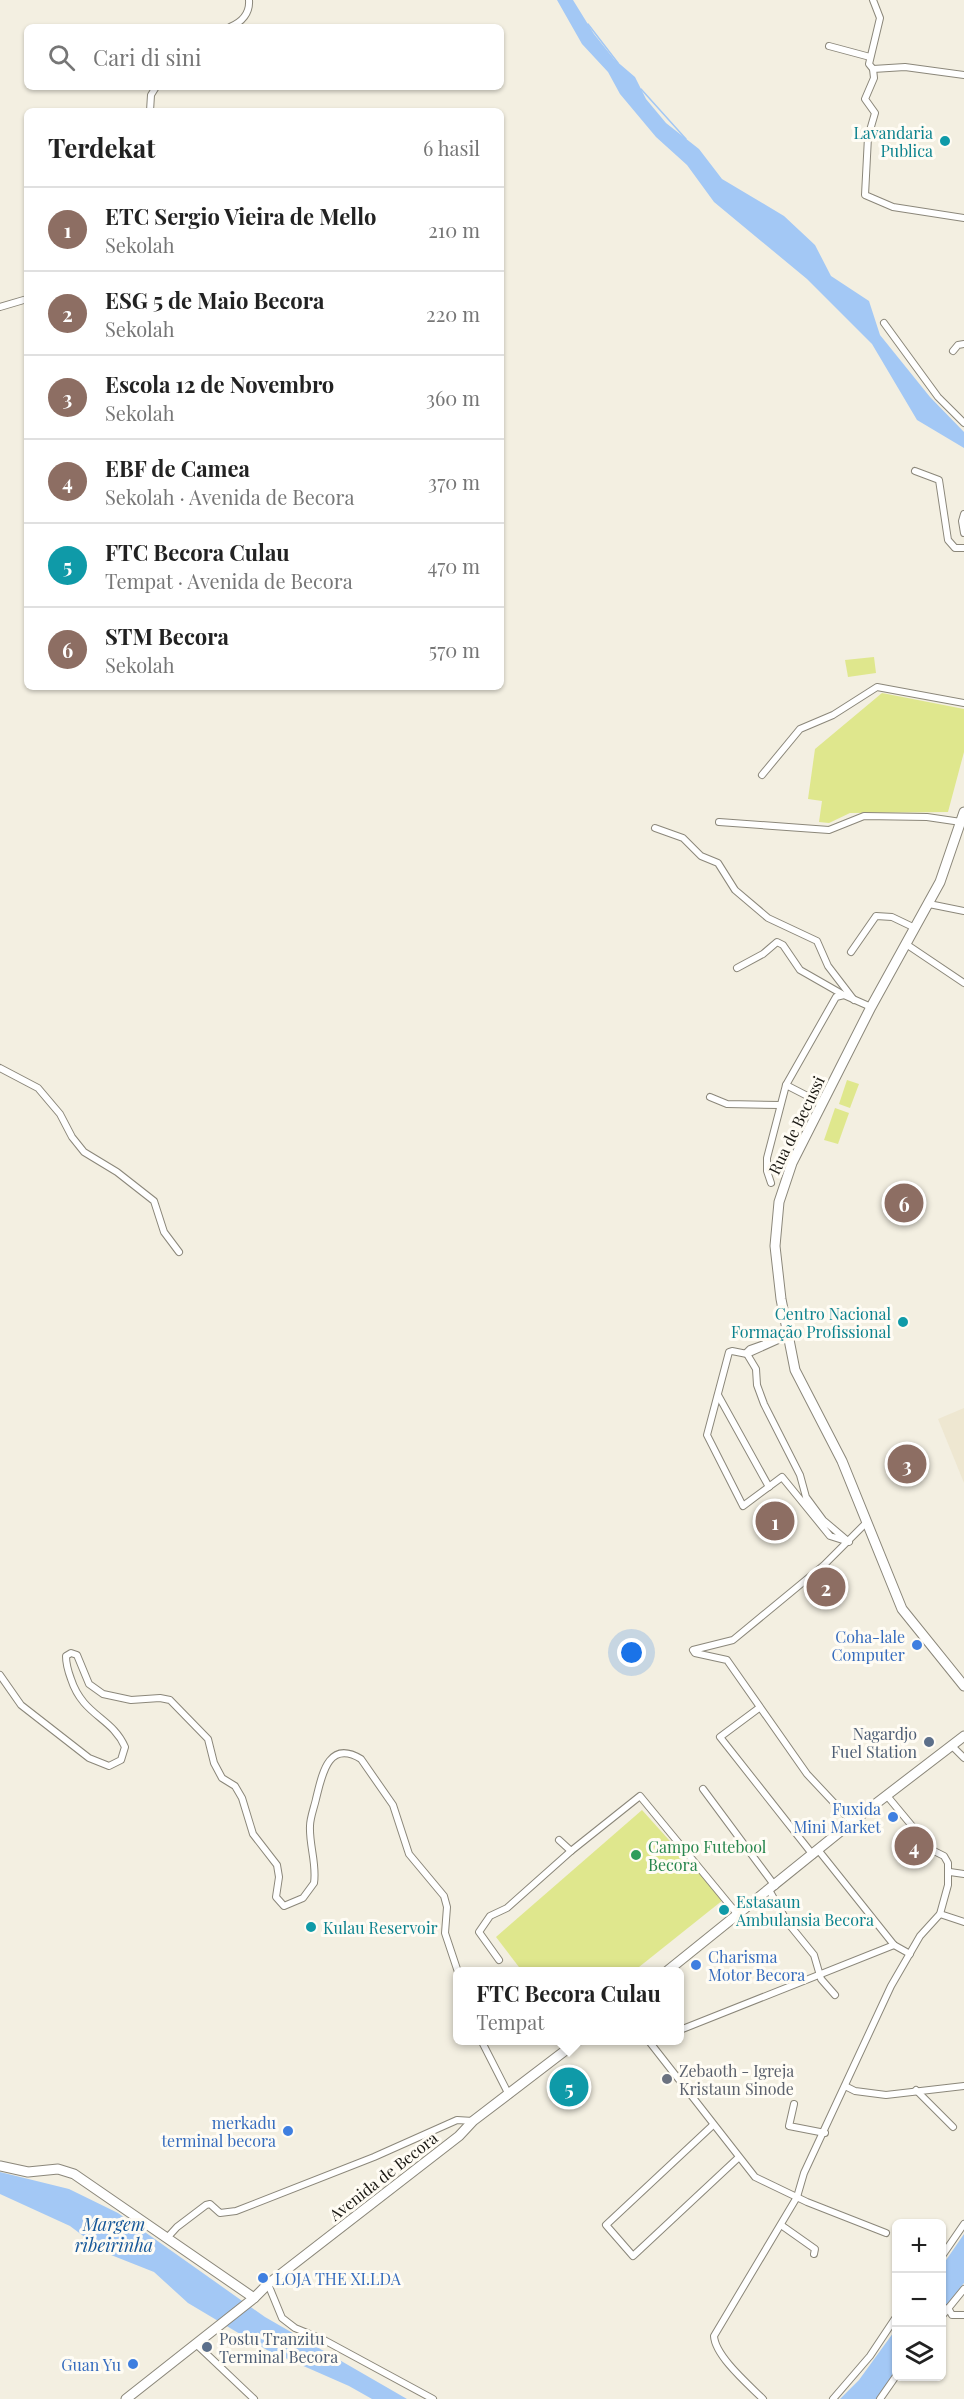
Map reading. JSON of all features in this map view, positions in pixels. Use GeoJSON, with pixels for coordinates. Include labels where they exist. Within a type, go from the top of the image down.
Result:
{"type":"FeatureCollection","features":[{"type":"Feature","properties":{"kind":"street"},"geometry":{"type":"LineString","coordinates":[[237,24],[249,9],[249,0]]}},
{"type":"Feature","properties":{"kind":"street"},"geometry":{"type":"LineString","coordinates":[[873,0],[880,18],[869,63],[873,69],[874,78],[865,99],[875,113],[868,137],[865,195],[893,207],[964,218]]}},
{"type":"Feature","properties":{"kind":"street"},"geometry":{"type":"LineString","coordinates":[[829,46],[870,57]]}},
{"type":"Feature","properties":{"kind":"street"},"geometry":{"type":"LineString","coordinates":[[873,69],[905,67],[964,75]]}},
{"type":"Feature","properties":{"kind":"street"},"geometry":{"type":"LineString","coordinates":[[150,108],[150,95],[154,90]]}},
{"type":"Feature","properties":{"kind":"street"},"geometry":{"type":"LineString","coordinates":[[0,307],[24,299]]}},
{"type":"Feature","properties":{"kind":"street"},"geometry":{"type":"LineString","coordinates":[[884,323],[938,397],[964,423]]}},
{"type":"Feature","properties":{"kind":"street"},"geometry":{"type":"LineString","coordinates":[[953,351],[958,345],[964,344]]}},
{"type":"Feature","properties":{"kind":"street"},"geometry":{"type":"LineString","coordinates":[[915,471],[939,480],[948,540],[954,548],[964,548]]}},
{"type":"Feature","properties":{"kind":"street"},"geometry":{"type":"LineString","coordinates":[[964,514],[962,521],[964,533]]}},
{"type":"Feature","properties":{"kind":"street"},"geometry":{"type":"LineString","coordinates":[[762,775],[800,729],[833,715],[877,687],[964,703]]}},
{"type":"Feature","properties":{"kind":"street"},"geometry":{"type":"LineString","coordinates":[[718,822],[829,830],[864,816],[963,817]]}},
{"type":"Feature","properties":{"kind":"street","name":"Rua de Becussi"},"geometry":{"type":"LineString","coordinates":[[963,817],[940,882],[871,1007],[785,1178],[775,1221],[775,1246],[781,1299],[795,1370],[837,1450],[902,1609],[964,1686]]}},
{"type":"Feature","properties":{"kind":"street"},"geometry":{"type":"LineString","coordinates":[[655,828],[683,838],[701,856],[718,863],[731,885],[768,918],[817,941],[828,966],[854,999]]}},
{"type":"Feature","properties":{"kind":"street"},"geometry":{"type":"LineString","coordinates":[[929,904],[964,911]]}},
{"type":"Feature","properties":{"kind":"street"},"geometry":{"type":"LineString","coordinates":[[851,952],[876,916],[892,917],[915,928]]}},
{"type":"Feature","properties":{"kind":"street"},"geometry":{"type":"LineString","coordinates":[[737,968],[763,954],[777,942],[783,945],[800,970],[844,995],[871,1007]]}},
{"type":"Feature","properties":{"kind":"street"},"geometry":{"type":"LineString","coordinates":[[906,944],[964,983]]}},
{"type":"Feature","properties":{"kind":"street"},"geometry":{"type":"LineString","coordinates":[[771,1183],[766,1164],[786,1085],[834,999],[838,995],[844,995]]}},
{"type":"Feature","properties":{"kind":"street"},"geometry":{"type":"LineString","coordinates":[[0,1068],[38,1088],[52,1102],[72,1137],[84,1152],[117,1172],[154,1201],[164,1232],[179,1252]]}},
{"type":"Feature","properties":{"kind":"street"},"geometry":{"type":"LineString","coordinates":[[786,1085],[823,1104]]}},
{"type":"Feature","properties":{"kind":"street"},"geometry":{"type":"LineString","coordinates":[[710,1098],[727,1104],[780,1105]]}},
{"type":"Feature","properties":{"kind":"street"},"geometry":{"type":"LineString","coordinates":[[746,1354],[750,1349],[787,1337],[746,1354],[729,1352],[707,1435],[743,1506],[782,1478],[831,1536],[849,1542]]}},
{"type":"Feature","properties":{"kind":"street"},"geometry":{"type":"LineString","coordinates":[[746,1354],[756,1369],[757,1385],[764,1404],[800,1475],[806,1497],[823,1520],[849,1542]]}},
{"type":"Feature","properties":{"kind":"street"},"geometry":{"type":"LineString","coordinates":[[718,1395],[769,1486]]}},
{"type":"Feature","properties":{"kind":"street"},"geometry":{"type":"LineString","coordinates":[[852,1822],[807,1774],[727,1660],[694,1653],[695,1649],[733,1640],[849,1542],[867,1522]]}},
{"type":"Feature","properties":{"kind":"street"},"geometry":{"type":"LineString","coordinates":[[0,1675],[21,1705],[89,1758],[109,1766],[122,1760],[125,1747],[115,1731],[81,1703],[68,1669],[66,1656],[71,1653],[77,1655],[89,1684],[103,1694],[131,1700],[160,1698],[170,1700],[208,1739],[214,1763],[222,1778],[235,1786],[242,1798],[248,1823],[277,1865],[279,1877],[276,1897],[284,1906],[303,1898],[314,1883],[310,1824],[325,1767],[331,1758],[338,1754],[353,1755],[361,1759],[393,1805],[409,1854],[444,1896],[447,1907],[445,1933],[456,1967]]}},
{"type":"Feature","properties":{"kind":"street"},"geometry":{"type":"LineString","coordinates":[[759,1708],[720,1737],[894,1945],[910,1954]]}},
{"type":"Feature","properties":{"kind":"street"},"geometry":{"type":"LineString","coordinates":[[671,1967],[852,1822],[888,1797],[964,1736]]}},
{"type":"Feature","properties":{"kind":"street"},"geometry":{"type":"LineString","coordinates":[[952,1746],[964,1758]]}},
{"type":"Feature","properties":{"kind":"street"},"geometry":{"type":"LineString","coordinates":[[703,1789],[772,1888],[788,1923],[814,1955],[819,1974],[835,1995]]}},
{"type":"Feature","properties":{"kind":"street"},"geometry":{"type":"LineString","coordinates":[[499,1960],[479,1932],[490,1916],[507,1908],[571,1851],[640,1796],[738,1915]]}},
{"type":"Feature","properties":{"kind":"street"},"geometry":{"type":"LineString","coordinates":[[763,2399],[733,2368],[716,2345],[714,2336],[797,2197],[804,2173],[825,2133],[891,1986],[920,1936],[940,1914],[950,1872],[944,1856],[932,1850],[888,1797]]}},
{"type":"Feature","properties":{"kind":"street"},"geometry":{"type":"LineString","coordinates":[[559,1840],[571,1851]]}},
{"type":"Feature","properties":{"kind":"street"},"geometry":{"type":"LineString","coordinates":[[950,1872],[964,1874]]}},
{"type":"Feature","properties":{"kind":"street"},"geometry":{"type":"LineString","coordinates":[[940,1914],[964,1922]]}},
{"type":"Feature","properties":{"kind":"street"},"geometry":{"type":"LineString","coordinates":[[684,2028],[894,1945]]}},
{"type":"Feature","properties":{"kind":"street"},"geometry":{"type":"LineString","coordinates":[[484,2045],[509,2096]]}},
{"type":"Feature","properties":{"kind":"street","name":"Avenida de Becora"},"geometry":{"type":"LineString","coordinates":[[126,2399],[250,2301],[268,2284],[423,2165],[474,2121],[573,2045]]}},
{"type":"Feature","properties":{"kind":"street"},"geometry":{"type":"LineString","coordinates":[[654,2045],[738,2158],[755,2177],[797,2197],[844,2215],[861,2225],[886,2233]]}},
{"type":"Feature","properties":{"kind":"street"},"geometry":{"type":"LineString","coordinates":[[845,2086],[855,2091],[886,2095],[964,2086]]}},
{"type":"Feature","properties":{"kind":"street"},"geometry":{"type":"LineString","coordinates":[[916,2090],[953,2127]]}},
{"type":"Feature","properties":{"kind":"street"},"geometry":{"type":"LineString","coordinates":[[794,2104],[789,2126],[825,2133]]}},
{"type":"Feature","properties":{"kind":"street"},"geometry":{"type":"LineString","coordinates":[[167,2238],[177,2227],[206,2205],[210,2204],[220,2213],[236,2211],[374,2157],[457,2120],[474,2121]]}},
{"type":"Feature","properties":{"kind":"street"},"geometry":{"type":"LineString","coordinates":[[713,2125],[606,2225],[633,2256],[738,2158]]}},
{"type":"Feature","properties":{"kind":"street"},"geometry":{"type":"LineString","coordinates":[[0,2166],[27,2172],[58,2169],[66,2171],[167,2238],[250,2301]]}},
{"type":"Feature","properties":{"kind":"street"},"geometry":{"type":"LineString","coordinates":[[946,2250],[964,2224]]}},
{"type":"Feature","properties":{"kind":"street"},"geometry":{"type":"LineString","coordinates":[[781,2225],[815,2249],[814,2254]]}},
{"type":"Feature","properties":{"kind":"street"},"geometry":{"type":"LineString","coordinates":[[268,2284],[282,2318],[295,2328],[324,2340],[433,2399]]}},
{"type":"Feature","properties":{"kind":"street"},"geometry":{"type":"LineString","coordinates":[[946,2311],[964,2289]]}},
{"type":"Feature","properties":{"kind":"street"},"geometry":{"type":"LineString","coordinates":[[948,2308],[952,2315],[964,2315]]}},
{"type":"Feature","properties":{"kind":"street"},"geometry":{"type":"LineString","coordinates":[[833,2399],[870,2356],[892,2325]]}},
{"type":"Feature","properties":{"kind":"street"},"geometry":{"type":"LineString","coordinates":[[195,2344],[254,2399]]}},
{"type":"Feature","properties":{"kind":"street"},"geometry":{"type":"LineString","coordinates":[[880,2399],[893,2381]]}},
{"type":"Feature","properties":{"kind":"shaded area"},"geometry":{"type":"Polygon","coordinates":[[[964,1408],[964,1483],[938,1419],[964,1408]]]}},
{"type":"Feature","properties":{"kind":"green space"},"geometry":{"type":"Polygon","coordinates":[[[874,657],[876,673],[848,677],[845,660],[874,657]]]}},
{"type":"Feature","properties":{"kind":"green space"},"geometry":{"type":"Polygon","coordinates":[[[882,693],[964,709],[964,752],[948,812],[850,813],[829,823],[819,822],[822,801],[808,799],[815,749],[882,693]]]}},
{"type":"Feature","properties":{"kind":"green space"},"geometry":{"type":"Polygon","coordinates":[[[847,1080],[859,1084],[850,1108],[839,1104],[847,1080]]]}},
{"type":"Feature","properties":{"kind":"green space"},"geometry":{"type":"Polygon","coordinates":[[[835,1108],[849,1113],[838,1144],[824,1140],[835,1108]]]}},
{"type":"Feature","properties":{"kind":"green space","name":"Campo Futebool Becora"},"geometry":{"type":"Polygon","coordinates":[[[642,1810],[723,1900],[639,1967],[519,1967],[496,1937],[642,1810]]]}},
{"type":"Feature","properties":{"kind":"water"},"geometry":{"type":"Polygon","coordinates":[[[557,0],[573,0],[594,34],[614,59],[635,77],[646,99],[666,123],[699,149],[722,179],[784,216],[815,245],[831,276],[869,301],[880,335],[930,397],[964,432],[964,448],[917,420],[872,344],[807,279],[714,202],[687,165],[656,137],[620,94],[608,72],[582,44],[557,0]]]}},
{"type":"Feature","properties":{"kind":"water","name":"Margem ribeirinha"},"geometry":{"type":"Polygon","coordinates":[[[0,2172],[69,2189],[118,2213],[265,2317],[407,2399],[372,2399],[349,2386],[267,2350],[188,2303],[154,2272],[106,2253],[70,2226],[0,2194],[0,2172]]]}},
{"type":"Feature","properties":{"kind":"water"},"geometry":{"type":"Polygon","coordinates":[[[964,2234],[964,2283],[946,2306],[946,2273],[946,2260],[964,2234]]]}},
{"type":"Feature","properties":{"kind":"water"},"geometry":{"type":"Polygon","coordinates":[[[892,2335],[892,2377],[876,2399],[840,2399],[859,2380],[892,2335]]]}},
{"type":"Feature","properties":{"kind":"waterway"},"geometry":{"type":"LineString","coordinates":[[588,24],[618,63]]}},
{"type":"Feature","properties":{"kind":"waterway"},"geometry":{"type":"LineString","coordinates":[[641,89],[686,139]]}},
{"type":"Feature","properties":{"kind":"place","name":"Lavandaria Publica"},"geometry":{"type":"Point","coordinates":[945,141]}},
{"type":"Feature","properties":{"kind":"place","name":"STM Becora"},"geometry":{"type":"Point","coordinates":[904,1203]}},
{"type":"Feature","properties":{"kind":"place","name":"Centro Nacional Formação Profissional"},"geometry":{"type":"Point","coordinates":[903,1322]}},
{"type":"Feature","properties":{"kind":"place","name":"Escola 12 de Novembro"},"geometry":{"type":"Point","coordinates":[907,1464]}},
{"type":"Feature","properties":{"kind":"place","name":"ETC Sergio Vieira de Mello"},"geometry":{"type":"Point","coordinates":[775,1521]}},
{"type":"Feature","properties":{"kind":"place","name":"ESG 5 de Maio Becora"},"geometry":{"type":"Point","coordinates":[826,1587]}},
{"type":"Feature","properties":{"kind":"place","name":"Coha-lale Computer"},"geometry":{"type":"Point","coordinates":[917,1645]}},
{"type":"Feature","properties":{"kind":"place","name":"Nagardjo Fuel Station"},"geometry":{"type":"Point","coordinates":[929,1742]}},
{"type":"Feature","properties":{"kind":"place","name":"Fuxida Mini Market"},"geometry":{"type":"Point","coordinates":[893,1817]}},
{"type":"Feature","properties":{"kind":"place","name":"EBF de Camea"},"geometry":{"type":"Point","coordinates":[914,1846]}},
{"type":"Feature","properties":{"kind":"place","name":"Campo Futebool Becora"},"geometry":{"type":"Point","coordinates":[636,1855]}},
{"type":"Feature","properties":{"kind":"place","name":"Estasaun Ambulansia Becora"},"geometry":{"type":"Point","coordinates":[724,1910]}},
{"type":"Feature","properties":{"kind":"place","name":"Kulau Reservoir"},"geometry":{"type":"Point","coordinates":[311,1927]}},
{"type":"Feature","properties":{"kind":"place","name":"Charisma Motor Becora"},"geometry":{"type":"Point","coordinates":[696,1965]}},
{"type":"Feature","properties":{"kind":"place","name":"Zebaoth - Igreja Kristaun Sinode"},"geometry":{"type":"Point","coordinates":[667,2079]}},
{"type":"Feature","properties":{"kind":"place","name":"FTC Becora Culau"},"geometry":{"type":"Point","coordinates":[569,2087]}},
{"type":"Feature","properties":{"kind":"place","name":"merkadu terminal becora"},"geometry":{"type":"Point","coordinates":[288,2131]}},
{"type":"Feature","properties":{"kind":"place","name":"LOJA THE XI.LDA"},"geometry":{"type":"Point","coordinates":[263,2278]}},
{"type":"Feature","properties":{"kind":"place","name":"Postu Tranzitu Terminal Becora"},"geometry":{"type":"Point","coordinates":[207,2347]}},
{"type":"Feature","properties":{"kind":"place","name":"Guan Yu"},"geometry":{"type":"Point","coordinates":[133,2364]}}]}
